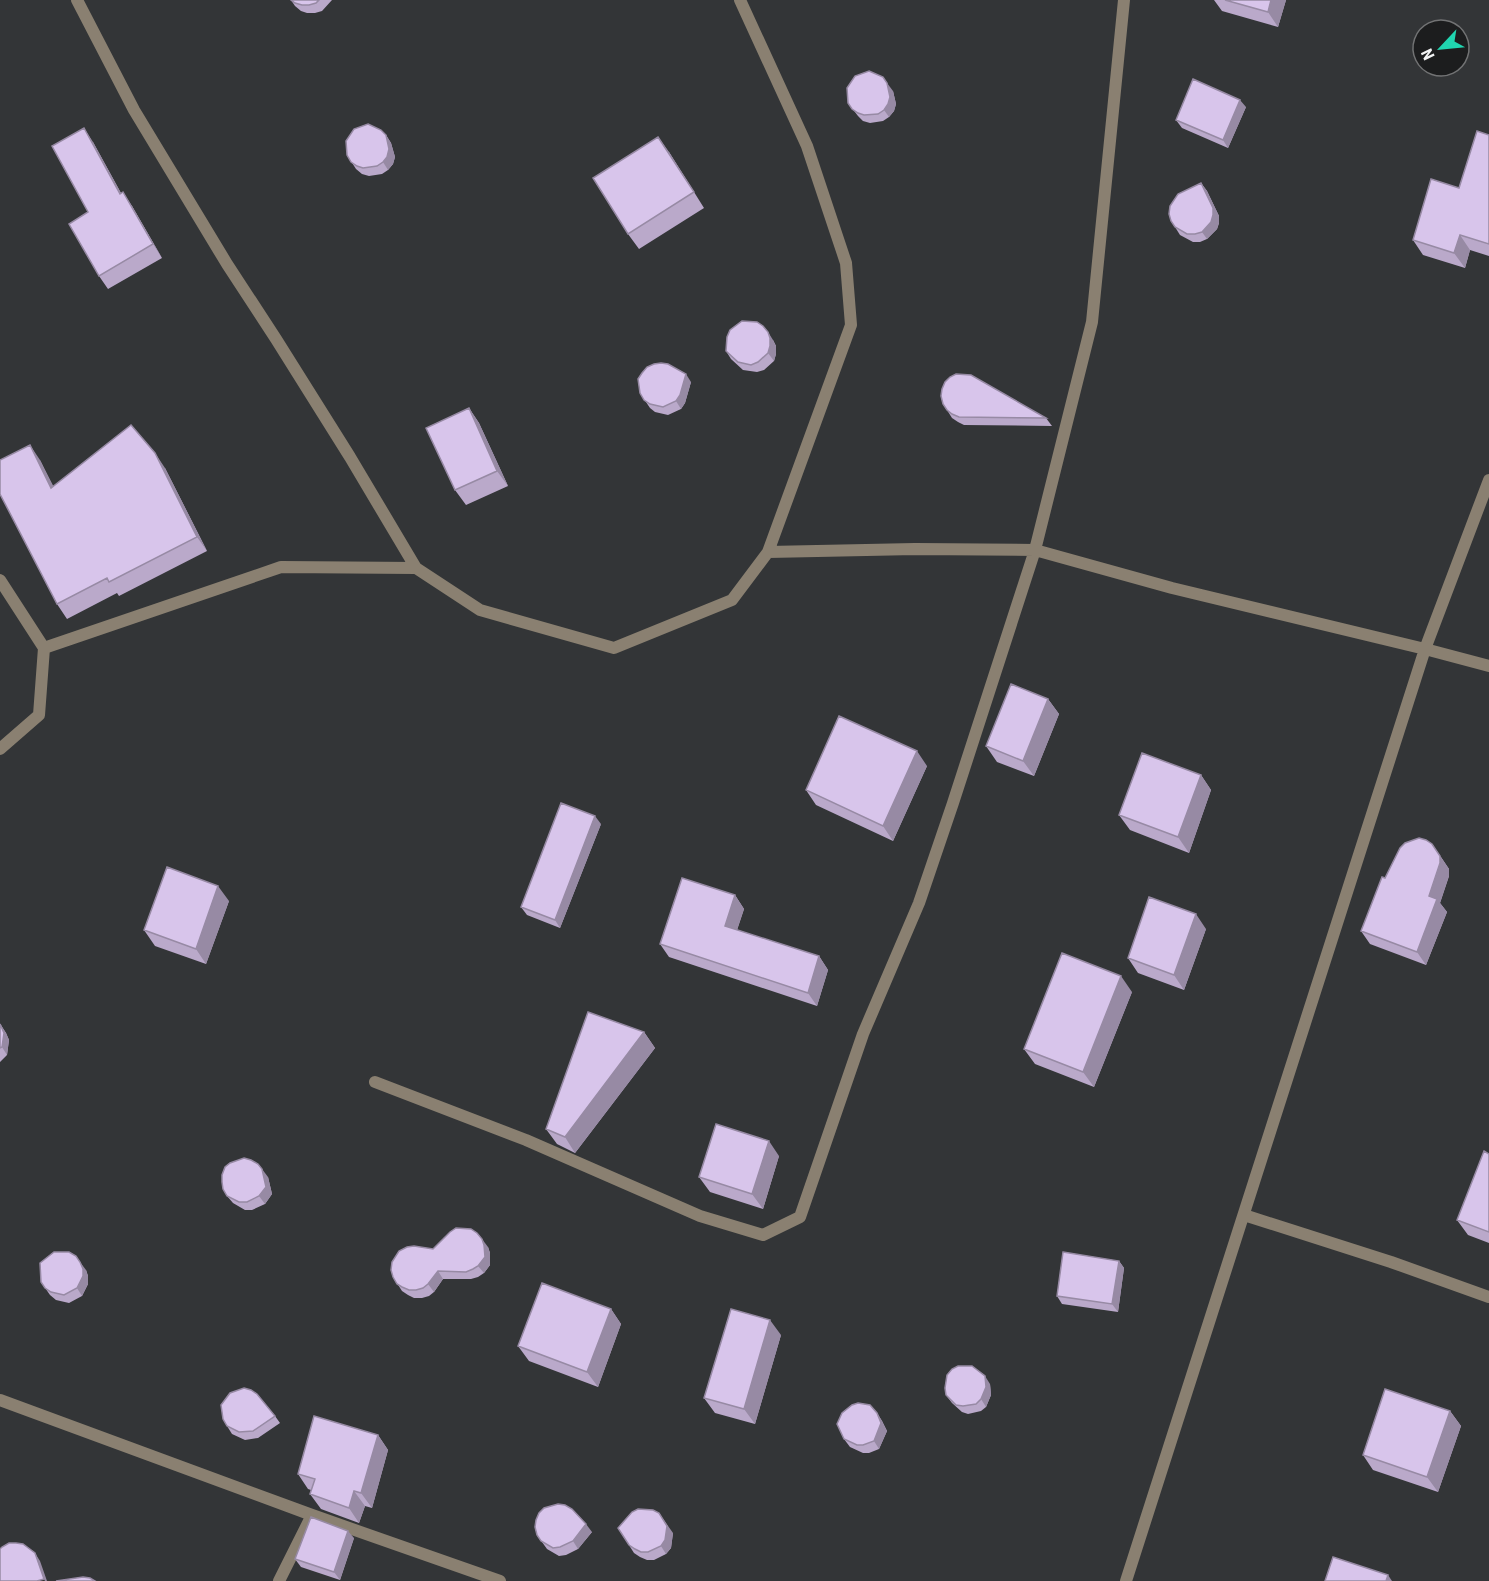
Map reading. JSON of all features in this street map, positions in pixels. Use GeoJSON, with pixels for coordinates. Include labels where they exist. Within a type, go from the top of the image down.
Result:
{"type":"FeatureCollection","features":[{"type":"Feature","properties":{"kind":"street"},"geometry":{"type":"LineString","coordinates":[[76,0],[135,110],[214,244],[344,448],[417,568],[480,610],[614,648],[732,600],[768,552],[851,325],[846,263],[807,146],[740,0]]}},
{"type":"Feature","properties":{"kind":"street"},"geometry":{"type":"LineString","coordinates":[[375,1082],[526,1140],[700,1216],[764,1235],[800,1217],[863,1034],[919,903],[1035,550],[1092,322],[1124,0]]}},
{"type":"Feature","properties":{"kind":"street"},"geometry":{"type":"LineString","coordinates":[[1126,1581],[1425,649],[1489,480]]}},
{"type":"Feature","properties":{"kind":"street"},"geometry":{"type":"LineString","coordinates":[[768,552],[915,549],[1035,550],[1172,588],[1489,666]]}},
{"type":"Feature","properties":{"kind":"street"},"geometry":{"type":"LineString","coordinates":[[44,648],[281,567],[417,568]]}},
{"type":"Feature","properties":{"kind":"street"},"geometry":{"type":"LineString","coordinates":[[0,579],[44,648],[39,715],[0,749]]}},
{"type":"Feature","properties":{"kind":"street"},"geometry":{"type":"LineString","coordinates":[[1244,1215],[1391,1262],[1489,1297]]}},
{"type":"Feature","properties":{"kind":"street"},"geometry":{"type":"LineString","coordinates":[[0,1400],[312,1515],[500,1581]]}},
{"type":"Feature","properties":{"kind":"street"},"geometry":{"type":"LineString","coordinates":[[279,1581],[312,1515]]}},
{"type":"Feature","properties":{"kind":"building"},"geometry":{"type":"Polygon","coordinates":[[[291,0],[319,0],[316,3],[302,5],[291,0]]]}},
{"type":"Feature","properties":{"kind":"building"},"geometry":{"type":"Polygon","coordinates":[[[1225,0],[1271,0],[1268,12],[1225,0]]]}},
{"type":"Feature","properties":{"kind":"building"},"geometry":{"type":"Polygon","coordinates":[[[869,71],[883,77],[890,97],[884,110],[878,114],[864,115],[852,109],[848,103],[847,88],[855,76],[869,71]]]}},
{"type":"Feature","properties":{"kind":"building"},"geometry":{"type":"Polygon","coordinates":[[[1193,79],[1240,100],[1223,140],[1176,120],[1193,79]]]}},
{"type":"Feature","properties":{"kind":"building"},"geometry":{"type":"Polygon","coordinates":[[[368,124],[386,135],[389,149],[383,162],[377,166],[363,168],[351,162],[347,155],[346,141],[354,129],[368,124]]]}},
{"type":"Feature","properties":{"kind":"building"},"geometry":{"type":"Polygon","coordinates":[[[84,128],[120,194],[123,192],[153,244],[99,276],[69,224],[88,212],[52,146],[84,128]]]}},
{"type":"Feature","properties":{"kind":"building"},"geometry":{"type":"Polygon","coordinates":[[[1477,131],[1489,135],[1489,244],[1460,235],[1454,253],[1413,240],[1431,179],[1459,188],[1477,131]]]}},
{"type":"Feature","properties":{"kind":"building"},"geometry":{"type":"Polygon","coordinates":[[[658,137],[694,192],[628,234],[593,178],[658,137]]]}},
{"type":"Feature","properties":{"kind":"building"},"geometry":{"type":"Polygon","coordinates":[[[1201,183],[1213,208],[1213,215],[1211,222],[1202,232],[1187,234],[1175,227],[1171,221],[1170,206],[1178,194],[1201,183]]]}},
{"type":"Feature","properties":{"kind":"building"},"geometry":{"type":"Polygon","coordinates":[[[742,321],[757,322],[768,332],[770,338],[768,353],[751,365],[738,362],[726,351],[730,330],[742,321]]]}},
{"type":"Feature","properties":{"kind":"building"},"geometry":{"type":"Polygon","coordinates":[[[661,363],[668,364],[686,374],[676,401],[663,407],[644,400],[640,393],[638,379],[647,367],[661,363]]]}},
{"type":"Feature","properties":{"kind":"building"},"geometry":{"type":"Polygon","coordinates":[[[956,374],[971,375],[1046,418],[959,417],[952,414],[943,404],[941,396],[945,382],[956,374]]]}},
{"type":"Feature","properties":{"kind":"building"},"geometry":{"type":"Polygon","coordinates":[[[469,408],[497,471],[455,490],[426,428],[469,408]]]}},
{"type":"Feature","properties":{"kind":"building"},"geometry":{"type":"Polygon","coordinates":[[[131,425],[155,453],[197,537],[109,582],[107,578],[57,604],[0,494],[0,460],[30,445],[51,488],[131,425]]]}},
{"type":"Feature","properties":{"kind":"building"},"geometry":{"type":"Polygon","coordinates":[[[1011,684],[1048,699],[1023,761],[986,746],[1011,684]]]}},
{"type":"Feature","properties":{"kind":"building"},"geometry":{"type":"Polygon","coordinates":[[[839,716],[917,751],[883,826],[806,790],[839,716]]]}},
{"type":"Feature","properties":{"kind":"building"},"geometry":{"type":"Polygon","coordinates":[[[1142,753],[1201,775],[1178,837],[1119,815],[1142,753]]]}},
{"type":"Feature","properties":{"kind":"building"},"geometry":{"type":"Polygon","coordinates":[[[561,803],[595,816],[555,920],[521,907],[561,803]]]}},
{"type":"Feature","properties":{"kind":"building"},"geometry":{"type":"Polygon","coordinates":[[[1419,838],[1432,844],[1440,856],[1440,863],[1429,896],[1437,899],[1417,952],[1361,931],[1382,877],[1385,878],[1400,848],[1405,843],[1419,838]]]}},
{"type":"Feature","properties":{"kind":"building"},"geometry":{"type":"Polygon","coordinates":[[[167,867],[218,886],[196,949],[144,930],[167,867]]]}},
{"type":"Feature","properties":{"kind":"building"},"geometry":{"type":"Polygon","coordinates":[[[682,878],[735,895],[725,926],[819,956],[808,993],[660,944],[682,878]]]}},
{"type":"Feature","properties":{"kind":"building"},"geometry":{"type":"Polygon","coordinates":[[[1149,897],[1196,914],[1174,975],[1128,958],[1149,897]]]}},
{"type":"Feature","properties":{"kind":"building"},"geometry":{"type":"Polygon","coordinates":[[[1062,953],[1121,976],[1083,1072],[1024,1049],[1062,953]]]}},
{"type":"Feature","properties":{"kind":"building"},"geometry":{"type":"Polygon","coordinates":[[[588,1012],[644,1032],[565,1137],[546,1129],[588,1012]]]}},
{"type":"Feature","properties":{"kind":"building"},"geometry":{"type":"Polygon","coordinates":[[[0,1024],[4,1033],[0,1048],[0,1024]]]}},
{"type":"Feature","properties":{"kind":"building"},"geometry":{"type":"Polygon","coordinates":[[[716,1124],[769,1141],[752,1194],[699,1177],[716,1124]]]}},
{"type":"Feature","properties":{"kind":"building"},"geometry":{"type":"Polygon","coordinates":[[[1484,1151],[1489,1154],[1489,1232],[1457,1220],[1484,1151]]]}},
{"type":"Feature","properties":{"kind":"building"},"geometry":{"type":"Polygon","coordinates":[[[244,1158],[258,1164],[262,1169],[266,1187],[259,1196],[247,1202],[239,1202],[227,1196],[223,1189],[222,1175],[225,1167],[230,1163],[244,1158]]]}},
{"type":"Feature","properties":{"kind":"building"},"geometry":{"type":"Polygon","coordinates":[[[456,1228],[471,1229],[482,1239],[485,1257],[478,1266],[466,1272],[438,1271],[428,1284],[416,1290],[409,1290],[397,1284],[391,1270],[392,1262],[399,1251],[414,1246],[433,1249],[456,1228]]]}},
{"type":"Feature","properties":{"kind":"building"},"geometry":{"type":"Polygon","coordinates":[[[54,1252],[69,1252],[76,1256],[83,1269],[83,1276],[77,1288],[64,1295],[51,1292],[41,1282],[40,1263],[54,1252]]]}},
{"type":"Feature","properties":{"kind":"building"},"geometry":{"type":"Polygon","coordinates":[[[1063,1252],[1119,1261],[1112,1304],[1057,1296],[1063,1252]]]}},
{"type":"Feature","properties":{"kind":"building"},"geometry":{"type":"Polygon","coordinates":[[[542,1283],[611,1309],[587,1372],[518,1346],[542,1283]]]}},
{"type":"Feature","properties":{"kind":"building"},"geometry":{"type":"Polygon","coordinates":[[[731,1309],[770,1320],[744,1409],[704,1398],[731,1309]]]}},
{"type":"Feature","properties":{"kind":"building"},"geometry":{"type":"Polygon","coordinates":[[[958,1366],[972,1366],[985,1376],[986,1387],[976,1404],[956,1405],[946,1395],[947,1375],[958,1366]]]}},
{"type":"Feature","properties":{"kind":"building"},"geometry":{"type":"Polygon","coordinates":[[[244,1388],[257,1394],[275,1416],[253,1431],[239,1432],[227,1426],[223,1419],[221,1405],[230,1393],[244,1388]]]}},
{"type":"Feature","properties":{"kind":"building"},"geometry":{"type":"Polygon","coordinates":[[[1385,1389],[1450,1411],[1427,1477],[1363,1455],[1385,1389]]]}},
{"type":"Feature","properties":{"kind":"building"},"geometry":{"type":"Polygon","coordinates":[[[858,1403],[870,1405],[877,1413],[881,1423],[874,1441],[863,1445],[857,1445],[844,1439],[837,1424],[842,1413],[858,1403]]]}},
{"type":"Feature","properties":{"kind":"building"},"geometry":{"type":"Polygon","coordinates":[[[314,1416],[378,1435],[361,1493],[354,1491],[349,1508],[310,1494],[315,1479],[298,1474],[314,1416]]]}},
{"type":"Feature","properties":{"kind":"building"},"geometry":{"type":"Polygon","coordinates":[[[558,1504],[572,1509],[586,1524],[573,1541],[553,1548],[541,1541],[535,1527],[539,1513],[544,1508],[558,1504]]]}},
{"type":"Feature","properties":{"kind":"building"},"geometry":{"type":"Polygon","coordinates":[[[638,1509],[653,1510],[659,1513],[667,1526],[665,1540],[661,1546],[648,1552],[641,1552],[629,1545],[618,1528],[632,1512],[638,1509]]]}},
{"type":"Feature","properties":{"kind":"building"},"geometry":{"type":"Polygon","coordinates":[[[311,1517],[348,1531],[334,1572],[295,1559],[311,1517]]]}},
{"type":"Feature","properties":{"kind":"building"},"geometry":{"type":"Polygon","coordinates":[[[9,1543],[23,1544],[35,1553],[44,1579],[0,1581],[0,1549],[9,1543]]]}},
{"type":"Feature","properties":{"kind":"building"},"geometry":{"type":"Polygon","coordinates":[[[1333,1557],[1388,1575],[1386,1581],[1325,1581],[1333,1557]]]}},
{"type":"Feature","properties":{"kind":"building"},"geometry":{"type":"Polygon","coordinates":[[[83,1577],[95,1581],[56,1581],[83,1577]]]}}]}
